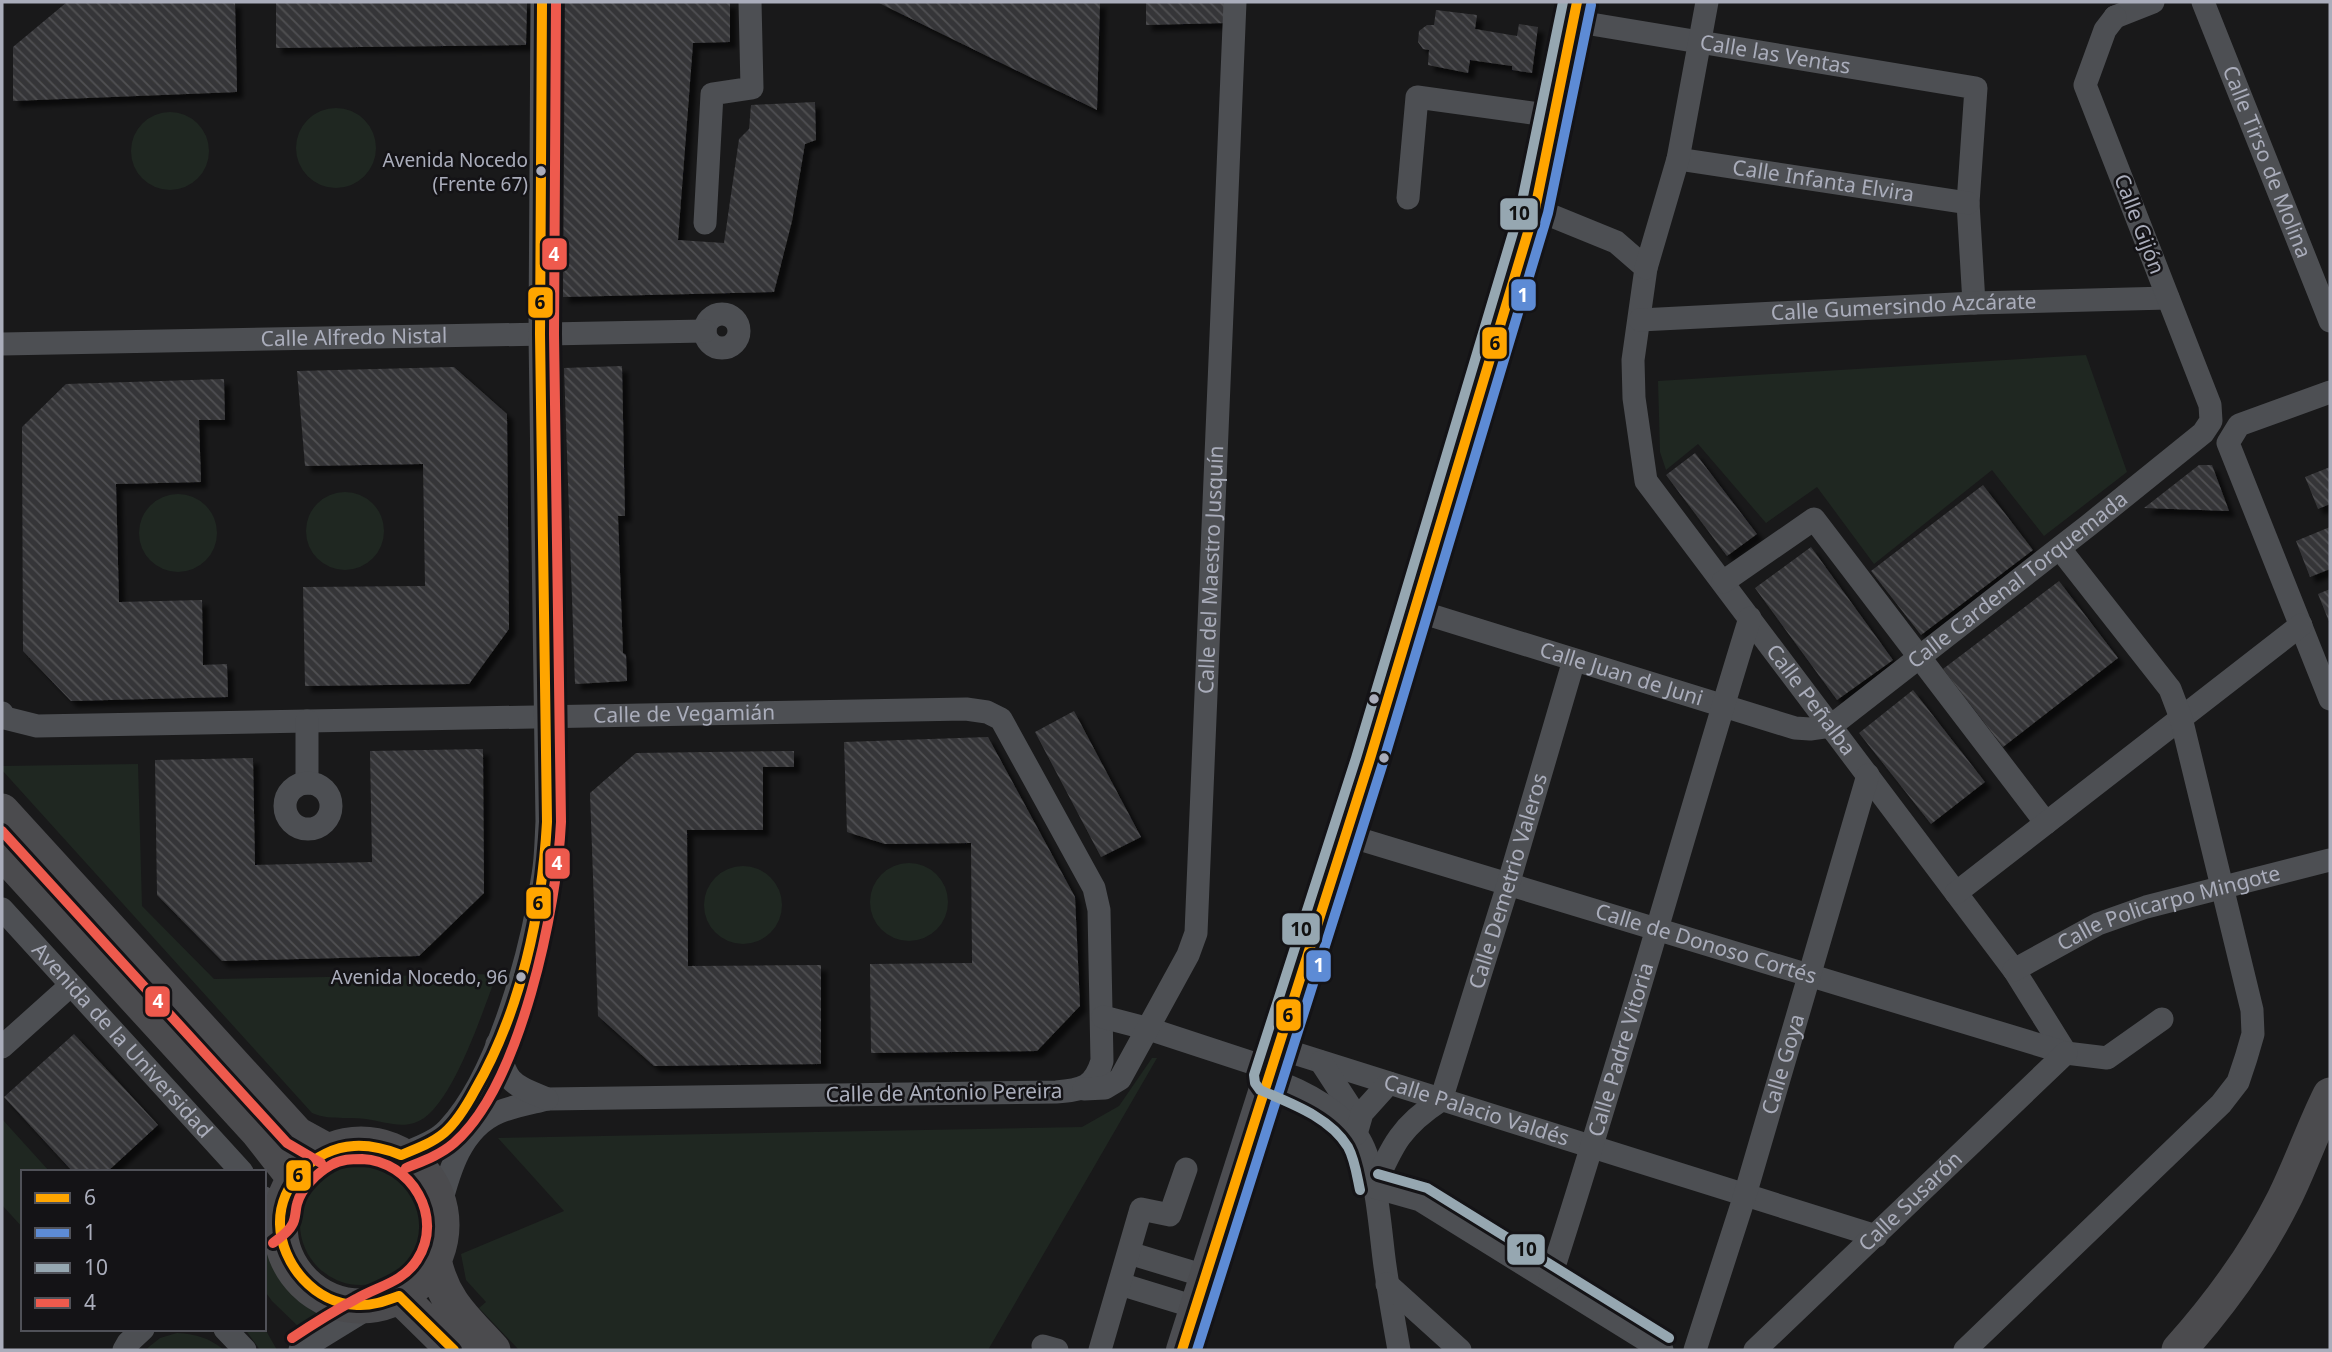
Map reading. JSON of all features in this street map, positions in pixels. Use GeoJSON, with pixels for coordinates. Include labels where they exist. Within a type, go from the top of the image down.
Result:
{"type":"FeatureCollection","features":[{"type":"Feature","properties":{"kind":"main road"},"geometry":{"type":"LineString","coordinates":[[1182,1350],[1346,835],[1535,209],[1575,11]]}},
{"type":"Feature","properties":{"kind":"main road"},"geometry":{"type":"LineString","coordinates":[[2,811],[297,1134],[328,1151]]}},
{"type":"Feature","properties":{"kind":"main road","name":"Avenida de la Universidad"},"geometry":{"type":"LineString","coordinates":[[2,852],[258,1132],[294,1178]]}},
{"type":"Feature","properties":{"kind":"main road"},"geometry":{"type":"LineString","coordinates":[[2179,1350],[2215,1309],[2255,1252],[2284,1200],[2330,1095]]}},
{"type":"Feature","properties":{"kind":"main road"},"geometry":{"type":"LineString","coordinates":[[362,1144],[401,1154],[419,1168],[432,1185],[440,1207],[441,1233],[434,1259],[420,1280],[387,1300],[355,1306],[317,1293],[301,1280],[289,1264],[269,1216],[283,1200],[294,1178],[303,1168],[328,1151],[362,1144]]}},
{"type":"Feature","properties":{"kind":"main road"},"geometry":{"type":"LineString","coordinates":[[2211,1350],[2232,1326],[2274,1263],[2304,1211],[2330,1153]]}},
{"type":"Feature","properties":{"kind":"main road"},"geometry":{"type":"LineString","coordinates":[[434,1259],[438,1280],[455,1308],[493,1350]]}},
{"type":"Feature","properties":{"kind":"main road"},"geometry":{"type":"LineString","coordinates":[[387,1300],[454,1350]]}},
{"type":"Feature","properties":{"kind":"street"},"geometry":{"type":"LineString","coordinates":[[401,1154],[434,1140],[447,1131],[475,1092],[497,1044],[524,961],[544,873],[547,822],[540,334],[542,2]]}},
{"type":"Feature","properties":{"kind":"street"},"geometry":{"type":"LineString","coordinates":[[705,223],[712,94],[752,88],[750,2]]}},
{"type":"Feature","properties":{"kind":"street","name":"Calle del Maestro Jusquín"},"geometry":{"type":"LineString","coordinates":[[1084,1089],[1105,1088],[1120,1079],[1188,955],[1196,933],[1235,2]]}},
{"type":"Feature","properties":{"kind":"street","name":"Calle Peñalba"},"geometry":{"type":"LineString","coordinates":[[1707,2],[1678,159],[1646,268],[1633,360],[1633,398],[1646,481],[2014,970],[2066,1053]]}},
{"type":"Feature","properties":{"kind":"street"},"geometry":{"type":"LineString","coordinates":[[2112,9],[2153,2]]}},
{"type":"Feature","properties":{"kind":"street","name":"Calle Tirso de Molina"},"geometry":{"type":"LineString","coordinates":[[2203,2],[2330,321]]}},
{"type":"Feature","properties":{"kind":"street","name":"Calle Gijón"},"geometry":{"type":"LineString","coordinates":[[2112,9],[2085,85],[2210,405],[2211,421],[2203,433]]}},
{"type":"Feature","properties":{"kind":"street","name":"Calle las Ventas"},"geometry":{"type":"LineString","coordinates":[[1575,11],[1701,41],[1976,88],[1968,203]]}},
{"type":"Feature","properties":{"kind":"street"},"geometry":{"type":"LineString","coordinates":[[1408,198],[1417,96],[1554,116]]}},
{"type":"Feature","properties":{"kind":"street","name":"Calle Infanta Elvira"},"geometry":{"type":"LineString","coordinates":[[1678,159],[1968,203]]}},
{"type":"Feature","properties":{"kind":"street"},"geometry":{"type":"LineString","coordinates":[[1968,203],[1974,303]]}},
{"type":"Feature","properties":{"kind":"street"},"geometry":{"type":"LineString","coordinates":[[1535,209],[1616,242],[1646,268]]}},
{"type":"Feature","properties":{"kind":"street","name":"Calle Gumersindo Azcárate"},"geometry":{"type":"LineString","coordinates":[[1640,320],[1974,303],[2168,298]]}},
{"type":"Feature","properties":{"kind":"street","name":"Calle Alfredo Nistal"},"geometry":{"type":"LineString","coordinates":[[2,344],[705,331]]}},
{"type":"Feature","properties":{"kind":"street"},"geometry":{"type":"LineString","coordinates":[[2330,392],[2239,425],[2228,443],[2330,699]]}},
{"type":"Feature","properties":{"kind":"street","name":"Calle Cardenal Torquemada"},"geometry":{"type":"LineString","coordinates":[[1831,726],[2060,549],[2203,433]]}},
{"type":"Feature","properties":{"kind":"street"},"geometry":{"type":"LineString","coordinates":[[1723,582],[1814,519],[2046,823]]}},
{"type":"Feature","properties":{"kind":"street"},"geometry":{"type":"LineString","coordinates":[[1965,1350],[2221,1104],[2238,1082],[2253,1034],[2252,1010],[2181,718],[2170,689],[2060,549]]}},
{"type":"Feature","properties":{"kind":"street","name":"Calle Juan de Juni"},"geometry":{"type":"LineString","coordinates":[[1414,610],[1795,728],[1831,726]]}},
{"type":"Feature","properties":{"kind":"street","name":"Calle Padre Vitoria"},"geometry":{"type":"LineString","coordinates":[[1550,1279],[1593,1148],[1749,618]]}},
{"type":"Feature","properties":{"kind":"street"},"geometry":{"type":"LineString","coordinates":[[1956,893],[2301,625]]}},
{"type":"Feature","properties":{"kind":"street","name":"Calle Demetrio Valeros"},"geometry":{"type":"LineString","coordinates":[[1441,1100],[1574,660]]}},
{"type":"Feature","properties":{"kind":"street","name":"Calle de Vegamián"},"geometry":{"type":"LineString","coordinates":[[2,713],[5,718],[37,726],[966,709],[986,712],[1001,719],[1011,734]]}},
{"type":"Feature","properties":{"kind":"street"},"geometry":{"type":"LineString","coordinates":[[307,721],[307,783]]}},
{"type":"Feature","properties":{"kind":"street","name":"Calle de Antonio Pereira"},"geometry":{"type":"LineString","coordinates":[[440,1207],[448,1175],[461,1146],[471,1133],[497,1113],[547,1099],[1056,1092],[1084,1089],[1098,1074],[1102,1060],[1099,909],[1094,888],[1011,734]]}},
{"type":"Feature","properties":{"kind":"street","name":"Calle Goya"},"geometry":{"type":"LineString","coordinates":[[1695,1350],[1745,1195],[1868,775]]}},
{"type":"Feature","properties":{"kind":"street","name":"Calle de Donoso Cortés"},"geometry":{"type":"LineString","coordinates":[[1346,835],[2066,1053],[2107,1058],[2162,1019]]}},
{"type":"Feature","properties":{"kind":"street","name":"Calle Policarpo Mingote"},"geometry":{"type":"LineString","coordinates":[[2014,970],[2098,924],[2146,907],[2330,860]]}},
{"type":"Feature","properties":{"kind":"street","name":"Avenida de la Universidad"},"geometry":{"type":"LineString","coordinates":[[2,909],[240,1170]]}},
{"type":"Feature","properties":{"kind":"street"},"geometry":{"type":"LineString","coordinates":[[2,1047],[71,985]]}},
{"type":"Feature","properties":{"kind":"street"},"geometry":{"type":"LineString","coordinates":[[1103,1017],[1273,1065],[1356,1135],[1363,1147],[1374,1187],[1399,1350]]}},
{"type":"Feature","properties":{"kind":"street","name":"Calle de Antonio Pereira"},"geometry":{"type":"LineString","coordinates":[[497,1044],[504,1072],[517,1087],[547,1099]]}},
{"type":"Feature","properties":{"kind":"street","name":"Calle Susarón"},"geometry":{"type":"LineString","coordinates":[[1755,1350],[2066,1053]]}},
{"type":"Feature","properties":{"kind":"street"},"geometry":{"type":"LineString","coordinates":[[1321,1062],[1351,1108],[1356,1135]]}},
{"type":"Feature","properties":{"kind":"street","name":"Calle Palacio Valdés"},"geometry":{"type":"LineString","coordinates":[[1273,1065],[1321,1062],[1876,1236]]}},
{"type":"Feature","properties":{"kind":"street"},"geometry":{"type":"LineString","coordinates":[[1356,1135],[1362,1113],[1389,1083]]}},
{"type":"Feature","properties":{"kind":"street"},"geometry":{"type":"LineString","coordinates":[[1374,1187],[1396,1141],[1419,1114],[1441,1100]]}},
{"type":"Feature","properties":{"kind":"street"},"geometry":{"type":"LineString","coordinates":[[1356,1135],[1396,1141]]}},
{"type":"Feature","properties":{"kind":"street"},"geometry":{"type":"LineString","coordinates":[[1100,1350],[1141,1209],[1170,1215],[1186,1169]]}},
{"type":"Feature","properties":{"kind":"street"},"geometry":{"type":"LineString","coordinates":[[1374,1187],[1420,1200],[1662,1350]]}},
{"type":"Feature","properties":{"kind":"street"},"geometry":{"type":"LineString","coordinates":[[1129,1253],[1205,1276]]}},
{"type":"Feature","properties":{"kind":"street"},"geometry":{"type":"LineString","coordinates":[[1119,1284],[1195,1307]]}},
{"type":"Feature","properties":{"kind":"street"},"geometry":{"type":"LineString","coordinates":[[1387,1284],[1461,1350]]}},
{"type":"Feature","properties":{"kind":"street"},"geometry":{"type":"LineString","coordinates":[[300,1350],[387,1300]]}},
{"type":"Feature","properties":{"kind":"street"},"geometry":{"type":"LineString","coordinates":[[124,1350],[141,1331]]}},
{"type":"Feature","properties":{"kind":"street"},"geometry":{"type":"LineString","coordinates":[[227,1331],[244,1350]]}},
{"type":"Feature","properties":{"kind":"shaded area"},"geometry":{"type":"Polygon","coordinates":[[[336,108],[351,111],[364,120],[373,133],[376,148],[373,163],[364,176],[351,185],[336,188],[321,185],[308,176],[299,163],[296,148],[299,133],[308,120],[321,111],[336,108]]]}},
{"type":"Feature","properties":{"kind":"shaded area"},"geometry":{"type":"Polygon","coordinates":[[[170,112],[185,115],[202,129],[209,151],[206,166],[192,183],[170,190],[155,187],[138,173],[131,151],[134,136],[148,119],[170,112]]]}},
{"type":"Feature","properties":{"kind":"shaded area"},"geometry":{"type":"Polygon","coordinates":[[[2086,355],[2127,472],[2044,536],[1992,470],[1874,564],[1817,487],[1766,523],[1698,444],[1666,470],[1660,452],[1658,381],[2086,355]]]}},
{"type":"Feature","properties":{"kind":"shaded area"},"geometry":{"type":"Polygon","coordinates":[[[337,492],[353,492],[367,498],[378,509],[384,523],[384,539],[378,553],[367,564],[353,570],[337,570],[323,564],[312,553],[306,539],[306,523],[312,509],[323,498],[337,492]]]}},
{"type":"Feature","properties":{"kind":"shaded area"},"geometry":{"type":"Polygon","coordinates":[[[178,494],[193,497],[206,505],[214,518],[217,533],[214,548],[206,561],[193,569],[178,572],[163,569],[150,561],[142,548],[139,533],[142,518],[150,505],[163,497],[178,494]]]}},
{"type":"Feature","properties":{"kind":"shaded area"},"geometry":{"type":"Polygon","coordinates":[[[138,764],[142,906],[214,979],[497,974],[453,1081],[428,1115],[414,1123],[402,1125],[359,1118],[326,1117],[312,1113],[2,770],[2,766],[138,764]]]}},
{"type":"Feature","properties":{"kind":"shaded area"},"geometry":{"type":"Polygon","coordinates":[[[901,863],[917,863],[931,869],[942,880],[948,894],[948,910],[942,924],[931,935],[917,941],[901,941],[887,935],[876,924],[870,910],[870,894],[876,880],[887,869],[901,863]]]}},
{"type":"Feature","properties":{"kind":"shaded area"},"geometry":{"type":"Polygon","coordinates":[[[743,866],[758,869],[771,877],[779,890],[782,905],[779,920],[771,933],[758,941],[743,944],[728,941],[715,933],[707,920],[704,905],[707,890],[715,877],[728,869],[743,866]]]}},
{"type":"Feature","properties":{"kind":"shaded area"},"geometry":{"type":"Polygon","coordinates":[[[1152,1058],[1157,1058],[988,1350],[519,1350],[479,1308],[486,1302],[466,1280],[461,1254],[564,1211],[498,1138],[1082,1127],[1119,1106],[1152,1058]]]}},
{"type":"Feature","properties":{"kind":"shaded area"},"geometry":{"type":"Polygon","coordinates":[[[2,1119],[48,1170],[21,1170],[21,1226],[2,1205],[2,1119]]]}},
{"type":"Feature","properties":{"kind":"shaded area"},"geometry":{"type":"Polygon","coordinates":[[[361,1163],[384,1168],[404,1181],[417,1201],[422,1224],[417,1247],[404,1267],[384,1280],[361,1285],[338,1280],[318,1267],[305,1247],[300,1224],[305,1201],[318,1181],[338,1168],[361,1163]]]}},
{"type":"Feature","properties":{"kind":"shaded area"},"geometry":{"type":"Polygon","coordinates":[[[266,1246],[292,1290],[310,1305],[335,1317],[305,1333],[272,1301],[266,1293],[266,1246]]]}},
{"type":"Feature","properties":{"kind":"shaded area"},"geometry":{"type":"Polygon","coordinates":[[[246,1331],[266,1331],[277,1350],[260,1350],[246,1331]]]}},
{"type":"Feature","properties":{"kind":"shaded area"},"geometry":{"type":"Polygon","coordinates":[[[177,1333],[202,1337],[224,1350],[145,1350],[160,1338],[177,1333]]]}},
{"type":"Feature","properties":{"kind":"building"},"geometry":{"type":"Polygon","coordinates":[[[67,2],[235,2],[237,92],[13,101],[13,47],[67,2]]]}},
{"type":"Feature","properties":{"kind":"building"},"geometry":{"type":"Polygon","coordinates":[[[276,2],[527,2],[526,45],[276,48],[276,2]]]}},
{"type":"Feature","properties":{"kind":"building"},"geometry":{"type":"Polygon","coordinates":[[[565,2],[730,2],[730,42],[693,43],[678,240],[724,243],[739,139],[749,129],[751,105],[815,102],[816,140],[805,144],[792,221],[774,292],[563,297],[565,2]]]}},
{"type":"Feature","properties":{"kind":"building"},"geometry":{"type":"Polygon","coordinates":[[[877,2],[1100,2],[1097,110],[877,2]]]}},
{"type":"Feature","properties":{"kind":"building"},"geometry":{"type":"Polygon","coordinates":[[[1146,2],[1224,2],[1226,23],[1146,25],[1146,2]]]}},
{"type":"Feature","properties":{"kind":"building"},"geometry":{"type":"Polygon","coordinates":[[[1436,10],[1477,15],[1475,29],[1517,36],[1519,24],[1538,27],[1532,73],[1512,70],[1512,66],[1470,60],[1468,73],[1428,65],[1429,50],[1423,49],[1418,42],[1419,31],[1427,25],[1434,25],[1436,10]]]}},
{"type":"Feature","properties":{"kind":"building"},"geometry":{"type":"Polygon","coordinates":[[[622,366],[625,516],[618,516],[623,653],[626,655],[627,681],[575,684],[564,368],[622,366]]]}},
{"type":"Feature","properties":{"kind":"building"},"geometry":{"type":"Polygon","coordinates":[[[454,367],[507,414],[509,629],[469,684],[305,686],[303,587],[425,586],[423,464],[305,466],[297,371],[454,367]]]}},
{"type":"Feature","properties":{"kind":"building"},"geometry":{"type":"Polygon","coordinates":[[[224,379],[225,420],[199,420],[201,482],[116,484],[119,602],[202,600],[203,665],[227,664],[228,697],[71,701],[23,651],[22,427],[66,384],[224,379]]]}},
{"type":"Feature","properties":{"kind":"building"},"geometry":{"type":"Polygon","coordinates":[[[1695,453],[1757,534],[1727,556],[1666,475],[1695,453]]]}},
{"type":"Feature","properties":{"kind":"building"},"geometry":{"type":"Polygon","coordinates":[[[2199,465],[2212,465],[2229,511],[2144,508],[2199,465]]]}},
{"type":"Feature","properties":{"kind":"building"},"geometry":{"type":"Polygon","coordinates":[[[2330,467],[2330,504],[2318,509],[2305,477],[2330,467]]]}},
{"type":"Feature","properties":{"kind":"building"},"geometry":{"type":"Polygon","coordinates":[[[1983,485],[2033,550],[1921,635],[1871,571],[1983,485]]]}},
{"type":"Feature","properties":{"kind":"building"},"geometry":{"type":"Polygon","coordinates":[[[2330,527],[2330,569],[2310,577],[2296,541],[2330,527]]]}},
{"type":"Feature","properties":{"kind":"building"},"geometry":{"type":"Polygon","coordinates":[[[1811,547],[1893,660],[1837,700],[1755,588],[1811,547]]]}},
{"type":"Feature","properties":{"kind":"building"},"geometry":{"type":"Polygon","coordinates":[[[2059,581],[2118,658],[2003,747],[1943,669],[2059,581]]]}},
{"type":"Feature","properties":{"kind":"building"},"geometry":{"type":"Polygon","coordinates":[[[2330,589],[2330,624],[2318,594],[2330,589]]]}},
{"type":"Feature","properties":{"kind":"building"},"geometry":{"type":"Polygon","coordinates":[[[1913,690],[1985,782],[1931,824],[1859,733],[1913,690]]]}},
{"type":"Feature","properties":{"kind":"building"},"geometry":{"type":"Polygon","coordinates":[[[1074,711],[1141,837],[1101,857],[1035,732],[1074,711]]]}},
{"type":"Feature","properties":{"kind":"building"},"geometry":{"type":"Polygon","coordinates":[[[988,737],[1075,897],[1080,1006],[1037,1051],[871,1053],[870,964],[972,963],[971,843],[885,844],[847,832],[844,742],[988,737]]]}},
{"type":"Feature","properties":{"kind":"building"},"geometry":{"type":"Polygon","coordinates":[[[483,749],[484,893],[419,956],[222,961],[157,895],[155,760],[253,758],[255,865],[372,862],[370,751],[483,749]]]}},
{"type":"Feature","properties":{"kind":"building"},"geometry":{"type":"Polygon","coordinates":[[[794,751],[794,767],[763,767],[763,830],[687,830],[688,966],[821,965],[821,1064],[654,1066],[598,1016],[590,793],[636,753],[794,751]]]}},
{"type":"Feature","properties":{"kind":"building"},"geometry":{"type":"Polygon","coordinates":[[[74,1034],[158,1125],[109,1170],[71,1170],[4,1097],[74,1034]]]}},
{"type":"Feature","properties":{"kind":"transit line","name":"6"},"geometry":{"type":"LineString","coordinates":[[401,1155],[429,1143],[449,1129],[465,1107],[491,1059],[517,994],[540,891],[547,822],[540,334],[542,2]]}},
{"type":"Feature","properties":{"kind":"transit line","name":"4"},"geometry":{"type":"LineString","coordinates":[[406,1168],[454,1143],[478,1116],[498,1080],[531,993],[543,946],[558,858],[561,822],[554,334],[556,2]]}},
{"type":"Feature","properties":{"kind":"transit line","name":"10"},"geometry":{"type":"LineString","coordinates":[[1360,1190],[1352,1157],[1340,1136],[1308,1112],[1260,1090],[1254,1075],[1356,758],[1521,206],[1563,2]]}},
{"type":"Feature","properties":{"kind":"transit line","name":"6"},"geometry":{"type":"LineString","coordinates":[[1182,1350],[1369,762],[1535,209],[1577,2]]}},
{"type":"Feature","properties":{"kind":"transit line","name":"1"},"geometry":{"type":"LineString","coordinates":[[1197,1350],[1382,766],[1548,213],[1591,5]]}},
{"type":"Feature","properties":{"kind":"transit line","name":"4"},"geometry":{"type":"LineString","coordinates":[[2,831],[287,1143],[321,1163]]}},
{"type":"Feature","properties":{"kind":"transit line","name":"6"},"geometry":{"type":"LineString","coordinates":[[399,1296],[363,1305],[327,1298],[303,1279],[294,1267],[282,1239],[280,1224],[281,1209],[293,1182],[313,1161],[326,1153],[360,1146],[401,1155]]}},
{"type":"Feature","properties":{"kind":"transit line","name":"4"},"geometry":{"type":"LineString","coordinates":[[273,1243],[292,1225],[299,1198],[306,1187],[326,1168],[343,1160],[380,1162],[395,1170],[408,1180],[425,1210],[425,1243],[411,1268],[397,1279],[364,1295],[292,1338]]}},
{"type":"Feature","properties":{"kind":"transit line","name":"10"},"geometry":{"type":"LineString","coordinates":[[1378,1174],[1427,1188],[1669,1338]]}},
{"type":"Feature","properties":{"kind":"transit line","name":"6"},"geometry":{"type":"LineString","coordinates":[[399,1296],[454,1350]]}},
{"type":"Feature","properties":{"kind":"place","name":"Avenida Nocedo (Frente 67)"},"geometry":{"type":"Point","coordinates":[541,171]}},
{"type":"Feature","properties":{"kind":"place","name":"Avenida Nocedo, 96"},"geometry":{"type":"Point","coordinates":[521,977]}}]}
